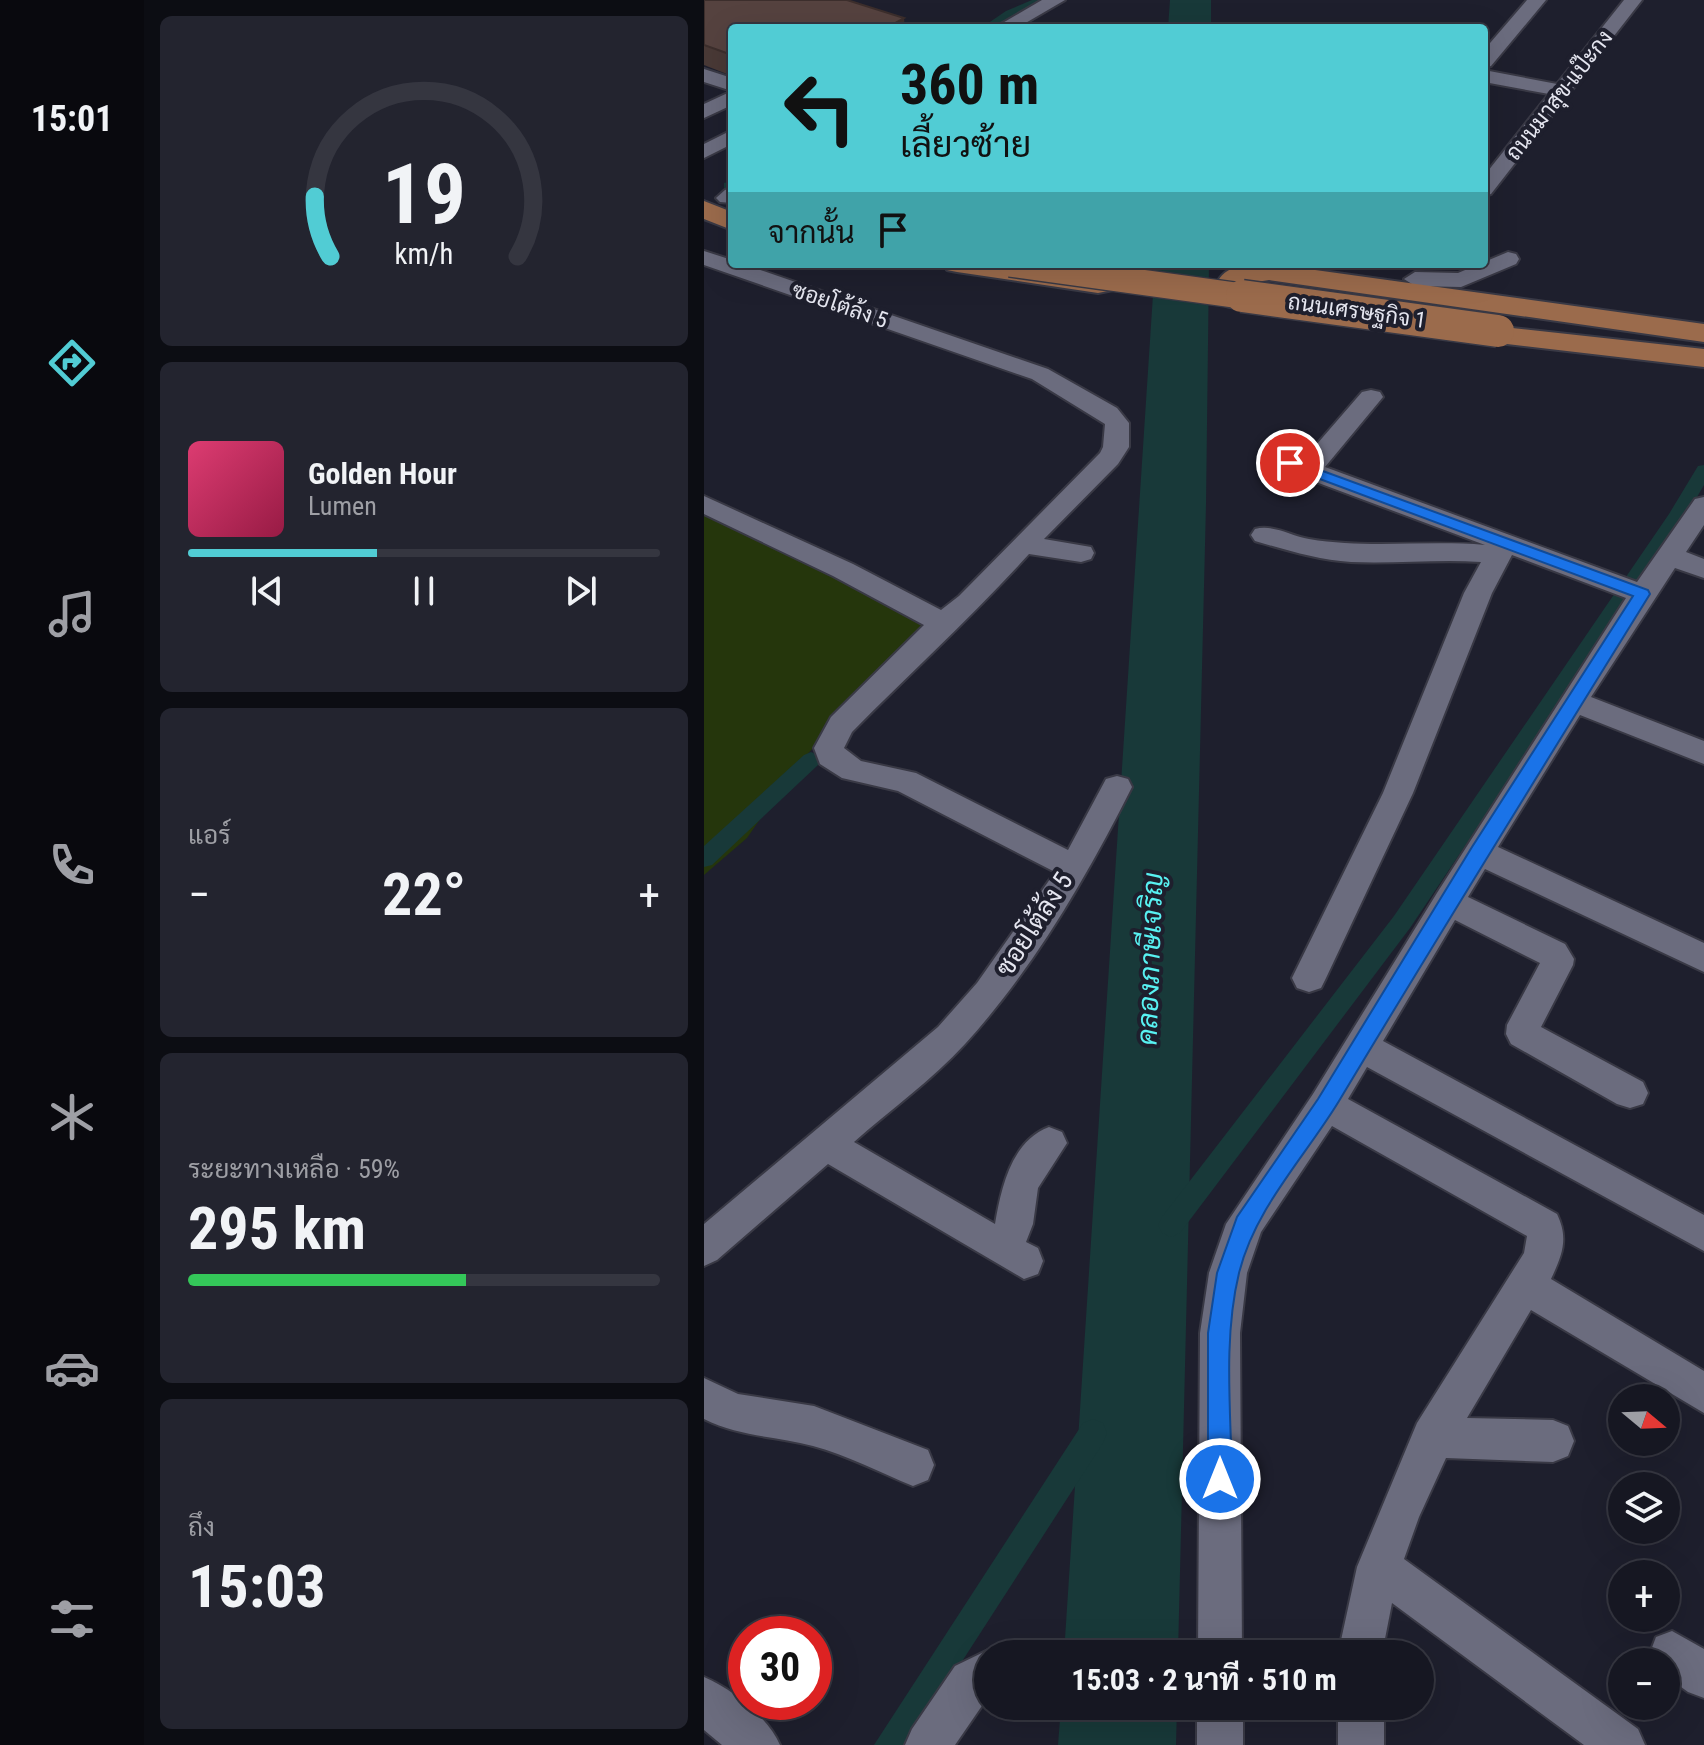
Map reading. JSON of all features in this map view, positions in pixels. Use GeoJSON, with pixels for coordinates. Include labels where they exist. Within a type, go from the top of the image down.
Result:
{"type":"FeatureCollection","features":[{"type":"Feature","properties":{"kind":"main road"},"geometry":{"type":"LineString","coordinates":[[984,268],[1098,285],[1123,278],[1128,268]]}},
{"type":"Feature","properties":{"kind":"main road","name":"ถนนเศรษฐกิจ 1"},"geometry":{"type":"LineString","coordinates":[[1045,268],[1501,320],[1704,333]]}},
{"type":"Feature","properties":{"kind":"main road","name":"ถนนเศรษฐกิจ 1"},"geometry":{"type":"LineString","coordinates":[[1169,268],[1501,320],[1704,357]]}},
{"type":"Feature","properties":{"kind":"main road"},"geometry":{"type":"LineString","coordinates":[[1704,333],[1416,278],[1258,271],[1237,276],[1231,280],[1228,290],[1236,300],[1248,304],[1509,338],[1704,357]]}},
{"type":"Feature","properties":{"kind":"street"},"geometry":{"type":"LineString","coordinates":[[1007,24],[1027,5],[1056,0]]}},
{"type":"Feature","properties":{"kind":"street"},"geometry":{"type":"LineString","coordinates":[[1488,67],[1537,0]]}},
{"type":"Feature","properties":{"kind":"street","name":"ถนนมาสุข-แป๊ะกง"},"geometry":{"type":"LineString","coordinates":[[1488,185],[1633,0]]}},
{"type":"Feature","properties":{"kind":"street"},"geometry":{"type":"LineString","coordinates":[[1488,74],[1562,91]]}},
{"type":"Feature","properties":{"kind":"street"},"geometry":{"type":"LineString","coordinates":[[704,112],[718,85]]}},
{"type":"Feature","properties":{"kind":"street"},"geometry":{"type":"LineString","coordinates":[[704,134],[728,121]]}},
{"type":"Feature","properties":{"kind":"street"},"geometry":{"type":"LineString","coordinates":[[704,152],[728,138]]}},
{"type":"Feature","properties":{"kind":"street","name":"ซอยโต้ล้ง 5"},"geometry":{"type":"LineString","coordinates":[[704,258],[728,266]]}},
{"type":"Feature","properties":{"kind":"street"},"geometry":{"type":"LineString","coordinates":[[1488,268],[1508,259]]}},
{"type":"Feature","properties":{"kind":"street","name":"ซอยโต้ล้ง 5"},"geometry":{"type":"LineString","coordinates":[[704,1248],[950,1037],[989,993],[1075,868],[905,781],[853,770],[831,756],[829,748],[841,725],[943,623],[969,603],[1109,458],[1118,435],[1117,423],[1108,413],[1040,374],[733,268]]}},
{"type":"Feature","properties":{"kind":"street"},"geometry":{"type":"LineString","coordinates":[[1416,278],[1461,280],[1488,268]]}},
{"type":"Feature","properties":{"kind":"street"},"geometry":{"type":"LineString","coordinates":[[1371,397],[1299,467],[1502,550],[1643,594]]}},
{"type":"Feature","properties":{"kind":"street"},"geometry":{"type":"LineString","coordinates":[[704,504],[843,570],[943,623]]}},
{"type":"Feature","properties":{"kind":"street"},"geometry":{"type":"LineString","coordinates":[[1220,1640],[1220,1333],[1228,1273],[1245,1224],[1326,1105],[1479,852],[1643,594],[1704,505]]}},
{"type":"Feature","properties":{"kind":"street"},"geometry":{"type":"LineString","coordinates":[[1264,535],[1305,547],[1352,553],[1502,550]]}},
{"type":"Feature","properties":{"kind":"street"},"geometry":{"type":"LineString","coordinates":[[1023,544],[1081,553]]}},
{"type":"Feature","properties":{"kind":"street"},"geometry":{"type":"LineString","coordinates":[[1309,978],[1398,793],[1478,593],[1502,550]]}},
{"type":"Feature","properties":{"kind":"street"},"geometry":{"type":"LineString","coordinates":[[1669,555],[1704,569]]}},
{"type":"Feature","properties":{"kind":"street"},"geometry":{"type":"LineString","coordinates":[[1575,702],[1704,753]]}},
{"type":"Feature","properties":{"kind":"street"},"geometry":{"type":"LineString","coordinates":[[1075,868],[1117,787]]}},
{"type":"Feature","properties":{"kind":"street"},"geometry":{"type":"LineString","coordinates":[[1479,852],[1704,958]]}},
{"type":"Feature","properties":{"kind":"street"},"geometry":{"type":"LineString","coordinates":[[1448,902],[1553,954],[1557,959],[1556,965],[1524,1025],[1523,1034],[1630,1093]]}},
{"type":"Feature","properties":{"kind":"street"},"geometry":{"type":"LineString","coordinates":[[1360,1046],[1704,1234]]}},
{"type":"Feature","properties":{"kind":"street"},"geometry":{"type":"LineString","coordinates":[[1326,1105],[1544,1226],[1548,1235],[1547,1247],[1432,1437],[1379,1567],[1363,1640]]}},
{"type":"Feature","properties":{"kind":"street"},"geometry":{"type":"LineString","coordinates":[[827,1145],[1014,1255],[1014,1224],[1020,1183],[1049,1143]]}},
{"type":"Feature","properties":{"kind":"street"},"geometry":{"type":"LineString","coordinates":[[1525,1285],[1704,1393]]}},
{"type":"Feature","properties":{"kind":"street"},"geometry":{"type":"LineString","coordinates":[[704,1398],[734,1413],[814,1426],[913,1465]]}},
{"type":"Feature","properties":{"kind":"street"},"geometry":{"type":"LineString","coordinates":[[1432,1437],[1553,1441]]}},
{"type":"Feature","properties":{"kind":"street"},"geometry":{"type":"LineString","coordinates":[[1379,1567],[1622,1745]]}},
{"type":"Feature","properties":{"kind":"street"},"geometry":{"type":"LineString","coordinates":[[928,1745],[974,1680]]}},
{"type":"Feature","properties":{"kind":"street"},"geometry":{"type":"LineString","coordinates":[[704,1700],[757,1745]]}},
{"type":"Feature","properties":{"kind":"street"},"geometry":{"type":"LineString","coordinates":[[1220,1720],[1220,1745]]}},
{"type":"Feature","properties":{"kind":"street"},"geometry":{"type":"LineString","coordinates":[[1361,1720],[1361,1745]]}},
{"type":"Feature","properties":{"kind":"green space"},"geometry":{"type":"Polygon","coordinates":[[[704,515],[931,623],[799,763],[747,838],[704,875],[704,515]]]}},
{"type":"Feature","properties":{"kind":"water"},"geometry":{"type":"Polygon","coordinates":[[[1170,0],[1211,0],[1211,24],[1168,24],[1170,0]]]}},
{"type":"Feature","properties":{"kind":"water","name":"คลองภาษีเจริญ"},"geometry":{"type":"Polygon","coordinates":[[[1155,268],[1209,268],[1178,1640],[1065,1640],[1155,268]]]}},
{"type":"Feature","properties":{"kind":"water"},"geometry":{"type":"Polygon","coordinates":[[[1060,1720],[1177,1720],[1176,1745],[1058,1745],[1060,1720]]]}},
{"type":"Feature","properties":{"kind":"building"},"geometry":{"type":"Polygon","coordinates":[[[704,0],[847,0],[904,18],[893,24],[728,24],[728,54],[704,45],[704,0]]]}},
{"type":"Feature","properties":{"kind":"waterway"},"geometry":{"type":"LineString","coordinates":[[994,24],[1043,0]]}},
{"type":"Feature","properties":{"kind":"waterway"},"geometry":{"type":"LineString","coordinates":[[1171,1225],[1402,922],[1677,516],[1704,470]]}},
{"type":"Feature","properties":{"kind":"waterway"},"geometry":{"type":"LineString","coordinates":[[704,859],[811,760]]}},
{"type":"Feature","properties":{"kind":"waterway"},"geometry":{"type":"LineString","coordinates":[[890,1745],[1093,1433]]}},
{"type":"Feature","properties":{"kind":"route"},"geometry":{"type":"LineString","coordinates":[[1220,1479],[1220,1333],[1228,1273],[1245,1224],[1326,1105],[1479,852],[1643,594],[1290,463]]}}]}
